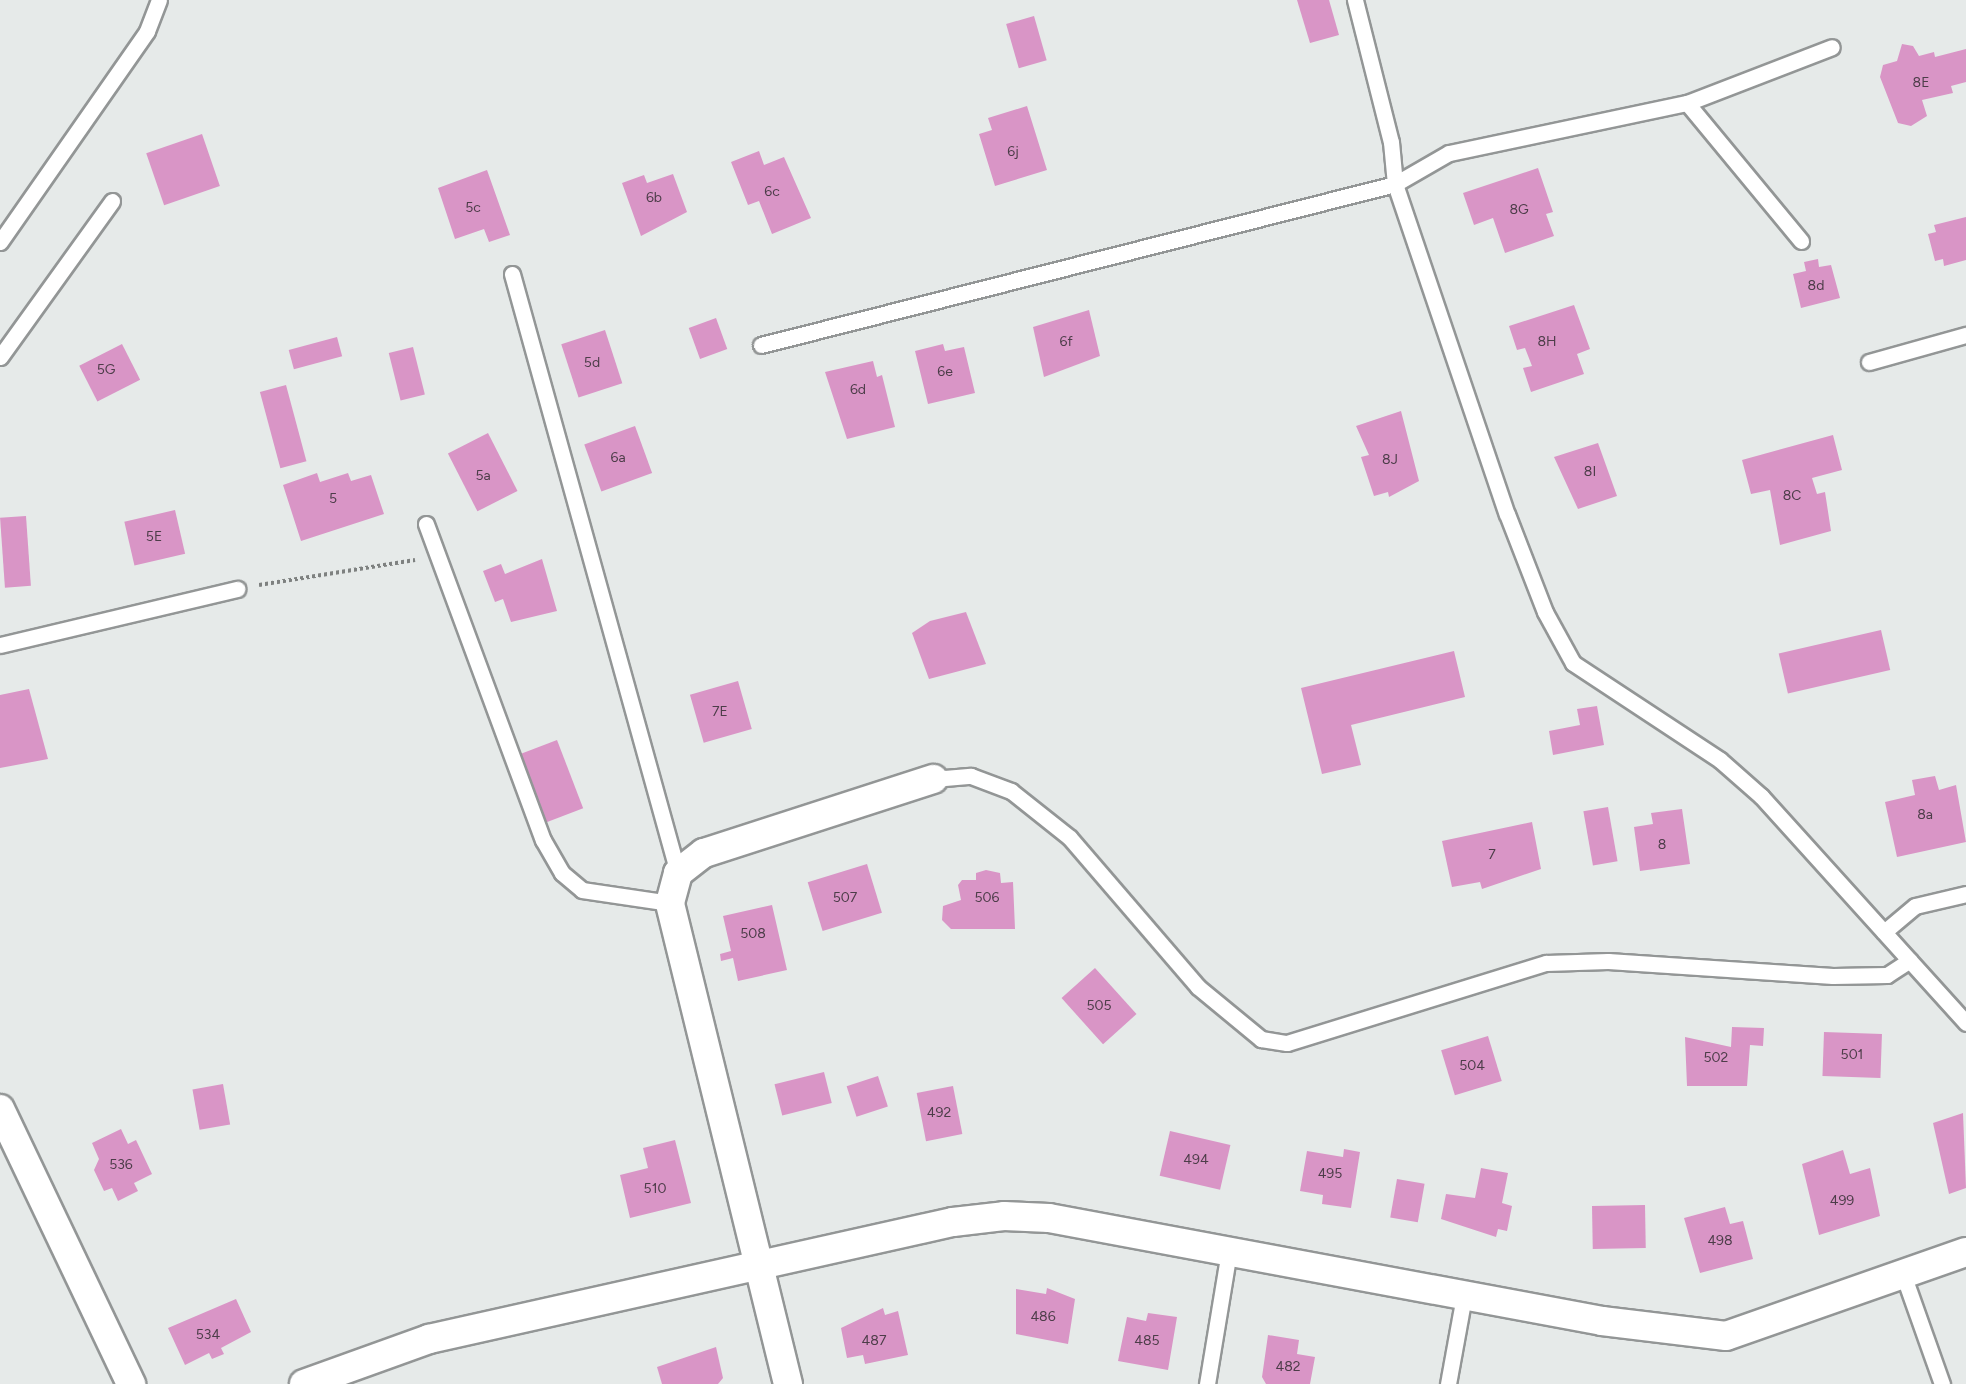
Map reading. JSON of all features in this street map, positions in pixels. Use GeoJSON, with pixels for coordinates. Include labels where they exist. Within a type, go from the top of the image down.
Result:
{"type":"FeatureCollection","features":[{"type":"Feature","properties":{"kind":"street"},"geometry":{"type":"LineString","coordinates":[[788,1384],[670,903],[678,873],[704,853],[933,779]]}},
{"type":"Feature","properties":{"kind":"street"},"geometry":{"type":"LineString","coordinates":[[0,1109],[5,1137],[131,1384]]}},
{"type":"Feature","properties":{"kind":"street"},"geometry":{"type":"LineString","coordinates":[[303,1384],[429,1339],[953,1222],[1004,1216],[1049,1218],[1464,1296],[1684,1334],[1726,1336],[1966,1252]]}},
{"type":"Feature","properties":{"kind":"lane"},"geometry":{"type":"LineString","coordinates":[[0,242],[147,30],[159,0]]}},
{"type":"Feature","properties":{"kind":"lane"},"geometry":{"type":"LineString","coordinates":[[1355,0],[1391,142],[1395,184],[1507,514],[1545,612],[1573,663],[1728,767],[1884,932],[1966,1023]]}},
{"type":"Feature","properties":{"kind":"lane"},"geometry":{"type":"LineString","coordinates":[[761,345],[1395,184],[1449,153],[1687,103],[1832,47]]}},
{"type":"Feature","properties":{"kind":"lane"},"geometry":{"type":"LineString","coordinates":[[1687,103],[1801,241]]}},
{"type":"Feature","properties":{"kind":"lane"},"geometry":{"type":"LineString","coordinates":[[0,357],[112,201]]}},
{"type":"Feature","properties":{"kind":"lane"},"geometry":{"type":"LineString","coordinates":[[512,274],[678,873]]}},
{"type":"Feature","properties":{"kind":"lane"},"geometry":{"type":"LineString","coordinates":[[1869,362],[1966,335]]}},
{"type":"Feature","properties":{"kind":"lane"},"geometry":{"type":"LineString","coordinates":[[426,524],[436,558],[543,840],[562,873],[582,890],[670,903]]}},
{"type":"Feature","properties":{"kind":"lane"},"geometry":{"type":"LineString","coordinates":[[0,645],[237,589]]}},
{"type":"Feature","properties":{"kind":"lane"},"geometry":{"type":"LineString","coordinates":[[933,779],[971,776],[1011,791],[1070,838],[1197,987],[1261,1039],[1287,1043],[1546,963],[1608,960],[1844,976],[1887,975],[1910,960]]}},
{"type":"Feature","properties":{"kind":"lane"},"geometry":{"type":"LineString","coordinates":[[1884,932],[1915,906],[1966,894]]}},
{"type":"Feature","properties":{"kind":"lane"},"geometry":{"type":"LineString","coordinates":[[1207,1384],[1229,1251]]}},
{"type":"Feature","properties":{"kind":"lane"},"geometry":{"type":"LineString","coordinates":[[1903,1274],[1942,1384]]}},
{"type":"Feature","properties":{"kind":"lane"},"geometry":{"type":"LineString","coordinates":[[1448,1384],[1464,1296]]}},
{"type":"Feature","properties":{"kind":"path"},"geometry":{"type":"LineString","coordinates":[[237,589],[436,558]]}},
{"type":"Feature","properties":{"kind":"building"},"geometry":{"type":"Polygon","coordinates":[[[1297,0],[1329,0],[1339,35],[1310,43],[1297,0]]]}},
{"type":"Feature","properties":{"kind":"building"},"geometry":{"type":"Polygon","coordinates":[[[1034,16],[1047,60],[1019,68],[1006,24],[1034,16]]]}},
{"type":"Feature","properties":{"kind":"building"},"geometry":{"type":"Polygon","coordinates":[[[1902,44],[1913,46],[1919,56],[1934,52],[1935,57],[1966,49],[1966,82],[1951,86],[1953,93],[1922,100],[1927,116],[1911,126],[1898,123],[1880,77],[1883,65],[1897,61],[1902,44]]]}},
{"type":"Feature","properties":{"kind":"building"},"geometry":{"type":"Polygon","coordinates":[[[1027,106],[1047,170],[995,186],[979,134],[992,130],[988,118],[1027,106]]]}},
{"type":"Feature","properties":{"kind":"building"},"geometry":{"type":"Polygon","coordinates":[[[202,134],[220,186],[164,205],[146,153],[202,134]]]}},
{"type":"Feature","properties":{"kind":"building"},"geometry":{"type":"Polygon","coordinates":[[[759,151],[764,165],[784,157],[811,218],[772,234],[759,201],[748,205],[731,162],[759,151]]]}},
{"type":"Feature","properties":{"kind":"building"},"geometry":{"type":"Polygon","coordinates":[[[1538,168],[1553,212],[1546,214],[1554,236],[1505,253],[1493,218],[1474,225],[1463,193],[1538,168]]]}},
{"type":"Feature","properties":{"kind":"building"},"geometry":{"type":"Polygon","coordinates":[[[487,170],[510,235],[489,242],[484,229],[455,239],[438,188],[487,170]]]}},
{"type":"Feature","properties":{"kind":"building"},"geometry":{"type":"Polygon","coordinates":[[[673,174],[687,212],[641,236],[622,183],[644,175],[647,183],[673,174]]]}},
{"type":"Feature","properties":{"kind":"building"},"geometry":{"type":"Polygon","coordinates":[[[1966,217],[1966,260],[1944,266],[1943,259],[1935,261],[1928,234],[1936,232],[1934,225],[1966,217]]]}},
{"type":"Feature","properties":{"kind":"building"},"geometry":{"type":"Polygon","coordinates":[[[1818,259],[1819,267],[1831,265],[1840,298],[1801,308],[1793,274],[1806,271],[1804,262],[1818,259]]]}},
{"type":"Feature","properties":{"kind":"building"},"geometry":{"type":"Polygon","coordinates":[[[1574,305],[1590,349],[1577,354],[1584,374],[1531,392],[1523,368],[1532,366],[1525,348],[1517,350],[1509,326],[1574,305]]]}},
{"type":"Feature","properties":{"kind":"building"},"geometry":{"type":"Polygon","coordinates":[[[1089,310],[1100,356],[1044,377],[1033,327],[1089,310]]]}},
{"type":"Feature","properties":{"kind":"building"},"geometry":{"type":"Polygon","coordinates":[[[716,318],[727,349],[700,359],[689,328],[716,318]]]}},
{"type":"Feature","properties":{"kind":"building"},"geometry":{"type":"Polygon","coordinates":[[[605,330],[622,383],[579,397],[561,344],[605,330]]]}},
{"type":"Feature","properties":{"kind":"building"},"geometry":{"type":"Polygon","coordinates":[[[337,337],[342,356],[294,369],[289,350],[337,337]]]}},
{"type":"Feature","properties":{"kind":"building"},"geometry":{"type":"Polygon","coordinates":[[[122,344],[140,380],[97,401],[79,366],[122,344]]]}},
{"type":"Feature","properties":{"kind":"building"},"geometry":{"type":"Polygon","coordinates":[[[943,344],[945,351],[964,347],[975,393],[928,404],[915,351],[943,344]]]}},
{"type":"Feature","properties":{"kind":"building"},"geometry":{"type":"Polygon","coordinates":[[[413,347],[425,395],[401,401],[389,353],[413,347]]]}},
{"type":"Feature","properties":{"kind":"building"},"geometry":{"type":"Polygon","coordinates":[[[873,361],[877,377],[882,375],[895,427],[847,439],[825,372],[873,361]]]}},
{"type":"Feature","properties":{"kind":"building"},"geometry":{"type":"Polygon","coordinates":[[[286,385],[306,461],[280,468],[260,392],[286,385]]]}},
{"type":"Feature","properties":{"kind":"building"},"geometry":{"type":"Polygon","coordinates":[[[1401,411],[1419,481],[1389,497],[1388,492],[1374,496],[1361,457],[1369,455],[1356,426],[1401,411]]]}},
{"type":"Feature","properties":{"kind":"building"},"geometry":{"type":"Polygon","coordinates":[[[635,426],[652,473],[601,491],[584,444],[635,426]]]}},
{"type":"Feature","properties":{"kind":"building"},"geometry":{"type":"Polygon","coordinates":[[[488,433],[518,491],[477,511],[448,453],[488,433]]]}},
{"type":"Feature","properties":{"kind":"building"},"geometry":{"type":"Polygon","coordinates":[[[1833,435],[1842,470],[1812,478],[1817,494],[1825,492],[1831,531],[1780,545],[1770,490],[1751,494],[1742,460],[1833,435]]]}},
{"type":"Feature","properties":{"kind":"building"},"geometry":{"type":"Polygon","coordinates":[[[1598,443],[1617,496],[1578,509],[1554,457],[1598,443]]]}},
{"type":"Feature","properties":{"kind":"building"},"geometry":{"type":"Polygon","coordinates":[[[317,473],[320,482],[348,473],[351,481],[371,475],[384,514],[301,541],[283,485],[317,473]]]}},
{"type":"Feature","properties":{"kind":"building"},"geometry":{"type":"Polygon","coordinates":[[[175,510],[185,554],[134,566],[124,522],[175,510]]]}},
{"type":"Feature","properties":{"kind":"building"},"geometry":{"type":"Polygon","coordinates":[[[26,516],[31,586],[5,588],[0,518],[26,516]]]}},
{"type":"Feature","properties":{"kind":"building"},"geometry":{"type":"Polygon","coordinates":[[[542,559],[557,611],[511,622],[503,599],[495,602],[483,571],[501,564],[505,574],[542,559]]]}},
{"type":"Feature","properties":{"kind":"building"},"geometry":{"type":"Polygon","coordinates":[[[966,612],[986,664],[929,679],[912,633],[930,621],[966,612]]]}},
{"type":"Feature","properties":{"kind":"building"},"geometry":{"type":"Polygon","coordinates":[[[1881,630],[1890,670],[1788,694],[1779,654],[1881,630]]]}},
{"type":"Feature","properties":{"kind":"building"},"geometry":{"type":"Polygon","coordinates":[[[1454,651],[1465,697],[1351,725],[1361,765],[1322,774],[1301,688],[1454,651]]]}},
{"type":"Feature","properties":{"kind":"building"},"geometry":{"type":"Polygon","coordinates":[[[738,681],[752,729],[704,743],[690,695],[738,681]]]}},
{"type":"Feature","properties":{"kind":"building"},"geometry":{"type":"Polygon","coordinates":[[[29,689],[48,759],[0,768],[0,695],[29,689]]]}},
{"type":"Feature","properties":{"kind":"building"},"geometry":{"type":"Polygon","coordinates":[[[1597,706],[1604,745],[1553,755],[1549,731],[1580,725],[1577,709],[1597,706]]]}},
{"type":"Feature","properties":{"kind":"building"},"geometry":{"type":"Polygon","coordinates":[[[557,740],[583,808],[544,823],[518,755],[557,740]]]}},
{"type":"Feature","properties":{"kind":"building"},"geometry":{"type":"Polygon","coordinates":[[[1935,776],[1939,790],[1956,785],[1966,842],[1897,857],[1885,802],[1915,795],[1912,780],[1935,776]]]}},
{"type":"Feature","properties":{"kind":"building"},"geometry":{"type":"Polygon","coordinates":[[[1608,807],[1618,861],[1593,866],[1583,811],[1608,807]]]}},
{"type":"Feature","properties":{"kind":"building"},"geometry":{"type":"Polygon","coordinates":[[[1682,809],[1690,864],[1640,871],[1634,827],[1653,824],[1651,813],[1682,809]]]}},
{"type":"Feature","properties":{"kind":"building"},"geometry":{"type":"Polygon","coordinates":[[[1532,822],[1541,869],[1482,889],[1480,882],[1452,887],[1442,841],[1532,822]]]}},
{"type":"Feature","properties":{"kind":"building"},"geometry":{"type":"Polygon","coordinates":[[[867,864],[882,913],[823,931],[808,882],[867,864]]]}},
{"type":"Feature","properties":{"kind":"building"},"geometry":{"type":"Polygon","coordinates":[[[986,870],[1000,873],[1001,883],[1013,882],[1015,929],[951,929],[942,920],[943,906],[961,900],[958,885],[962,880],[976,880],[976,873],[986,870]]]}},
{"type":"Feature","properties":{"kind":"building"},"geometry":{"type":"Polygon","coordinates":[[[772,905],[787,970],[738,981],[733,958],[721,961],[720,954],[731,951],[723,916],[772,905]]]}},
{"type":"Feature","properties":{"kind":"building"},"geometry":{"type":"Polygon","coordinates":[[[1095,968],[1136,1014],[1103,1044],[1062,998],[1095,968]]]}},
{"type":"Feature","properties":{"kind":"building"},"geometry":{"type":"Polygon","coordinates":[[[1732,1027],[1764,1028],[1763,1046],[1750,1045],[1747,1086],[1687,1086],[1685,1037],[1731,1047],[1732,1027]]]}},
{"type":"Feature","properties":{"kind":"building"},"geometry":{"type":"Polygon","coordinates":[[[1824,1032],[1882,1034],[1880,1078],[1822,1076],[1824,1032]]]}},
{"type":"Feature","properties":{"kind":"building"},"geometry":{"type":"Polygon","coordinates":[[[1488,1036],[1502,1081],[1455,1095],[1441,1050],[1488,1036]]]}},
{"type":"Feature","properties":{"kind":"building"},"geometry":{"type":"Polygon","coordinates":[[[824,1072],[832,1103],[782,1115],[775,1084],[824,1072]]]}},
{"type":"Feature","properties":{"kind":"building"},"geometry":{"type":"Polygon","coordinates":[[[878,1076],[888,1106],[857,1117],[847,1086],[878,1076]]]}},
{"type":"Feature","properties":{"kind":"building"},"geometry":{"type":"Polygon","coordinates":[[[223,1084],[230,1124],[200,1130],[192,1089],[223,1084]]]}},
{"type":"Feature","properties":{"kind":"building"},"geometry":{"type":"Polygon","coordinates":[[[953,1086],[962,1134],[926,1141],[917,1093],[953,1086]]]}},
{"type":"Feature","properties":{"kind":"building"},"geometry":{"type":"Polygon","coordinates":[[[1963,1113],[1966,1188],[1949,1194],[1933,1123],[1963,1113]]]}},
{"type":"Feature","properties":{"kind":"building"},"geometry":{"type":"Polygon","coordinates":[[[121,1129],[128,1144],[136,1140],[152,1174],[134,1183],[138,1191],[118,1201],[112,1188],[104,1191],[94,1170],[99,1159],[92,1143],[121,1129]]]}},
{"type":"Feature","properties":{"kind":"building"},"geometry":{"type":"Polygon","coordinates":[[[1170,1131],[1230,1145],[1220,1190],[1160,1176],[1170,1131]]]}},
{"type":"Feature","properties":{"kind":"building"},"geometry":{"type":"Polygon","coordinates":[[[675,1140],[691,1203],[630,1218],[620,1175],[648,1168],[643,1148],[675,1140]]]}},
{"type":"Feature","properties":{"kind":"building"},"geometry":{"type":"Polygon","coordinates":[[[1344,1149],[1360,1152],[1351,1208],[1322,1204],[1323,1195],[1300,1191],[1307,1151],[1343,1157],[1344,1149]]]}},
{"type":"Feature","properties":{"kind":"building"},"geometry":{"type":"Polygon","coordinates":[[[1843,1150],[1850,1174],[1870,1168],[1880,1216],[1819,1235],[1802,1164],[1843,1150]]]}},
{"type":"Feature","properties":{"kind":"building"},"geometry":{"type":"Polygon","coordinates":[[[1481,1168],[1508,1173],[1502,1203],[1512,1206],[1507,1231],[1498,1229],[1496,1237],[1441,1219],[1446,1194],[1475,1198],[1481,1168]]]}},
{"type":"Feature","properties":{"kind":"building"},"geometry":{"type":"Polygon","coordinates":[[[1397,1179],[1425,1184],[1418,1222],[1390,1217],[1397,1179]]]}},
{"type":"Feature","properties":{"kind":"building"},"geometry":{"type":"Polygon","coordinates":[[[1645,1205],[1646,1248],[1593,1249],[1592,1206],[1645,1205]]]}},
{"type":"Feature","properties":{"kind":"building"},"geometry":{"type":"Polygon","coordinates":[[[1725,1207],[1730,1224],[1743,1221],[1753,1259],[1700,1273],[1684,1218],[1725,1207]]]}},
{"type":"Feature","properties":{"kind":"building"},"geometry":{"type":"Polygon","coordinates":[[[1047,1288],[1075,1299],[1068,1344],[1016,1334],[1016,1289],[1046,1294],[1047,1288]]]}},
{"type":"Feature","properties":{"kind":"building"},"geometry":{"type":"Polygon","coordinates":[[[236,1299],[251,1332],[221,1348],[224,1354],[212,1359],[209,1353],[185,1365],[168,1328],[236,1299]]]}},
{"type":"Feature","properties":{"kind":"building"},"geometry":{"type":"Polygon","coordinates":[[[883,1308],[885,1315],[898,1311],[908,1355],[865,1364],[863,1355],[847,1358],[841,1328],[883,1308]]]}},
{"type":"Feature","properties":{"kind":"building"},"geometry":{"type":"Polygon","coordinates":[[[1148,1313],[1177,1317],[1168,1370],[1118,1361],[1127,1317],[1146,1321],[1148,1313]]]}},
{"type":"Feature","properties":{"kind":"building"},"geometry":{"type":"Polygon","coordinates":[[[1268,1335],[1299,1340],[1297,1354],[1315,1357],[1310,1384],[1266,1384],[1262,1377],[1268,1335]]]}},
{"type":"Feature","properties":{"kind":"building"},"geometry":{"type":"Polygon","coordinates":[[[716,1347],[723,1378],[718,1384],[662,1384],[657,1367],[716,1347]]]}}]}
